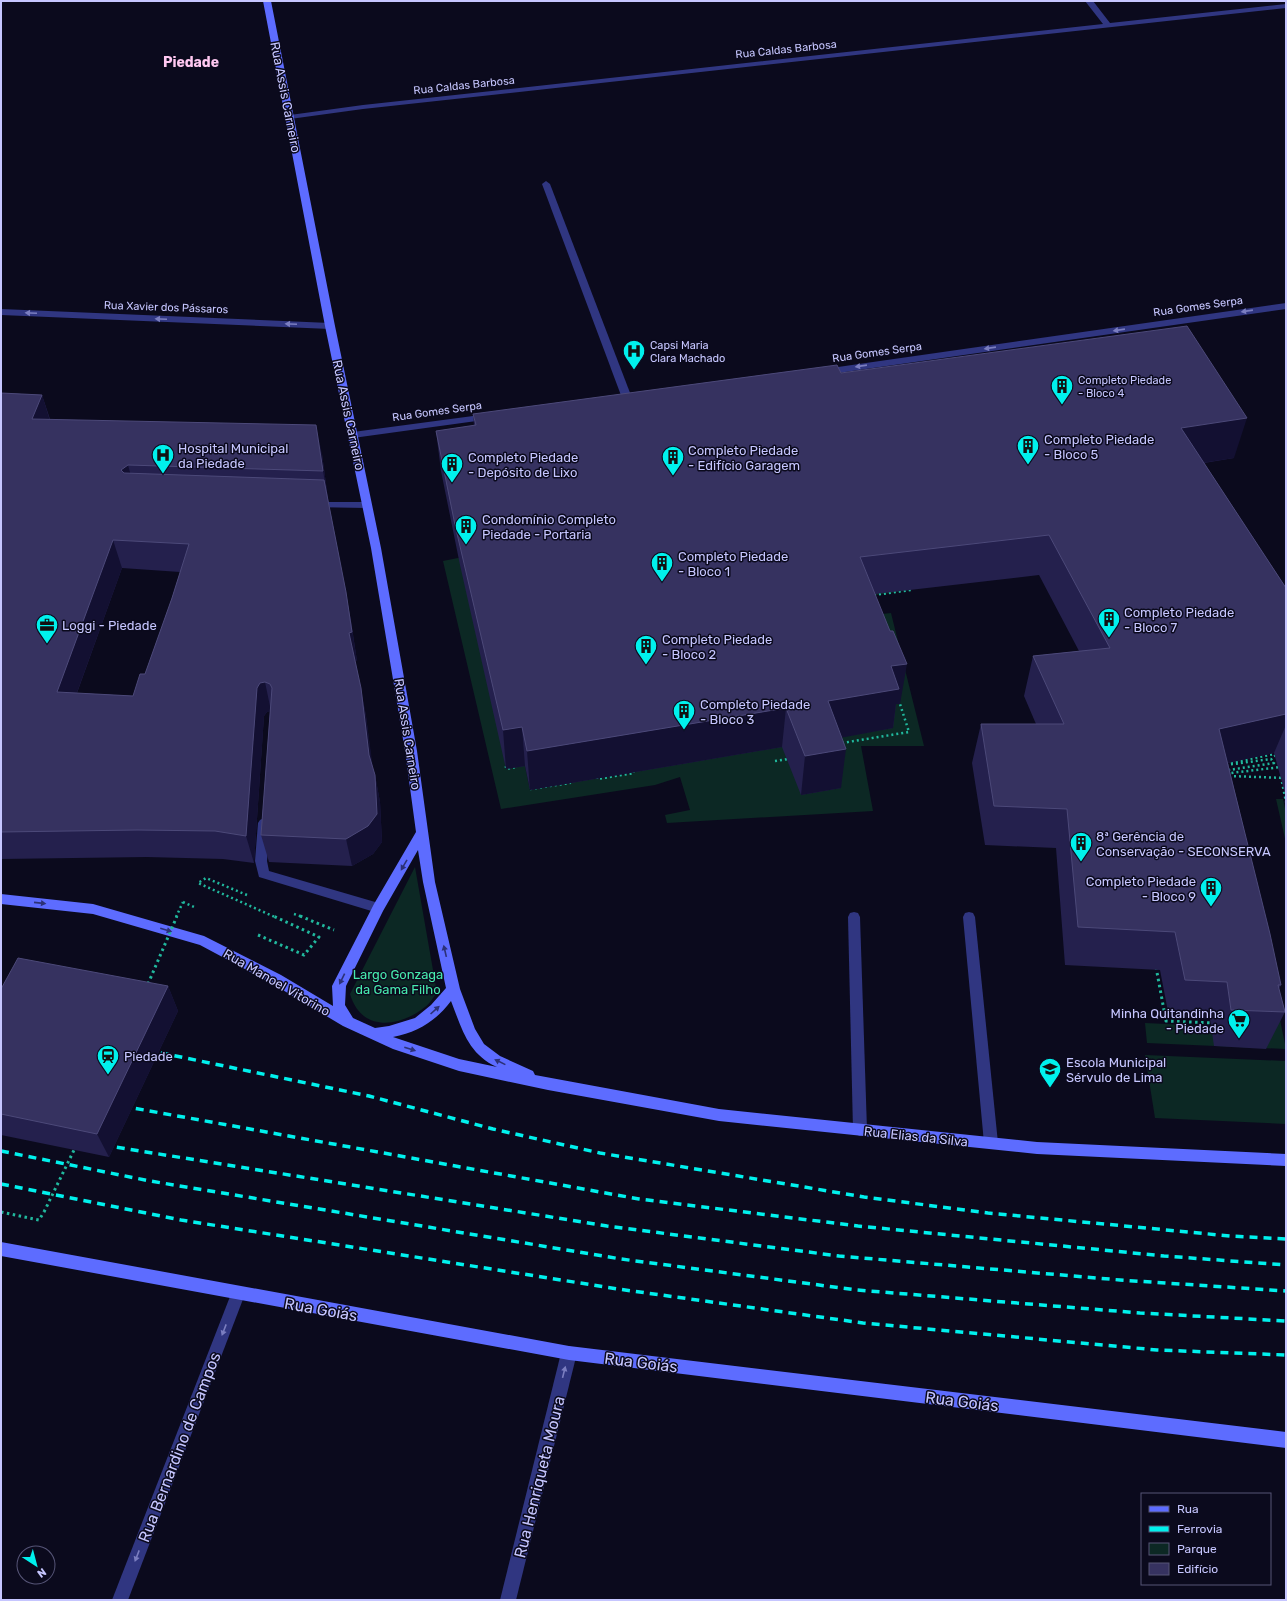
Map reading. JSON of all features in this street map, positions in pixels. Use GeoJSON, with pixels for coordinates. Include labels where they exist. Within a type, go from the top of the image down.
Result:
{"type":"FeatureCollection","features":[{"type":"Feature","properties":{"kind":"street","name":"Rua Assis Carneiro"},"geometry":{"type":"LineString","coordinates":[[267,1],[330,326],[367,505],[410,744],[429,882],[453,989],[469,1031],[479,1048],[495,1060],[548,1084]]}},
{"type":"Feature","properties":{"kind":"street"},"geometry":{"type":"LineString","coordinates":[[1089,1],[1107,24]]}},
{"type":"Feature","properties":{"kind":"street","name":"Rua Caldas Barbosa"},"geometry":{"type":"LineString","coordinates":[[290,117],[387,104],[1107,24],[1286,6]]}},
{"type":"Feature","properties":{"kind":"street"},"geometry":{"type":"LineString","coordinates":[[546,184],[627,398]]}},
{"type":"Feature","properties":{"kind":"street","name":"Rua Gomes Serpa"},"geometry":{"type":"LineString","coordinates":[[814,373],[1286,306]]}},
{"type":"Feature","properties":{"kind":"street","name":"Rua Xavier dos Pássaros"},"geometry":{"type":"LineString","coordinates":[[1,312],[330,326]]}},
{"type":"Feature","properties":{"kind":"street"},"geometry":{"type":"LineString","coordinates":[[829,371],[834,382]]}},
{"type":"Feature","properties":{"kind":"street","name":"Rua Gomes Serpa"},"geometry":{"type":"LineString","coordinates":[[353,435],[502,415]]}},
{"type":"Feature","properties":{"kind":"street"},"geometry":{"type":"LineString","coordinates":[[305,505],[367,505]]}},
{"type":"Feature","properties":{"kind":"street"},"geometry":{"type":"LineString","coordinates":[[265,808],[261,861],[263,874],[378,908]]}},
{"type":"Feature","properties":{"kind":"street"},"geometry":{"type":"LineString","coordinates":[[348,1022],[340,1010],[337,997],[339,986],[378,908],[423,831]]}},
{"type":"Feature","properties":{"kind":"street","name":"Rua Manoel Vitorino"},"geometry":{"type":"LineString","coordinates":[[1,899],[93,909],[204,941],[276,979],[348,1022],[398,1045],[459,1066],[548,1084]]}},
{"type":"Feature","properties":{"kind":"street"},"geometry":{"type":"LineString","coordinates":[[854,917],[860,1130]]}},
{"type":"Feature","properties":{"kind":"street"},"geometry":{"type":"LineString","coordinates":[[969,917],[991,1144]]}},
{"type":"Feature","properties":{"kind":"street"},"geometry":{"type":"LineString","coordinates":[[374,1034],[397,1031],[418,1024],[437,1010],[453,989]]}},
{"type":"Feature","properties":{"kind":"street","name":"Rua Elias da Silva"},"geometry":{"type":"LineString","coordinates":[[548,1084],[719,1115],[991,1144],[1037,1148],[1286,1160]]}},
{"type":"Feature","properties":{"kind":"street","name":"Rua Goiás"},"geometry":{"type":"LineString","coordinates":[[1,1249],[238,1294],[569,1353],[1286,1440]]}},
{"type":"Feature","properties":{"kind":"street","name":"Rua Bernardino de Campos"},"geometry":{"type":"LineString","coordinates":[[120,1600],[238,1294]]}},
{"type":"Feature","properties":{"kind":"street","name":"Rua Henriqueta Moura"},"geometry":{"type":"LineString","coordinates":[[508,1600],[569,1353]]}},
{"type":"Feature","properties":{"kind":"path"},"geometry":{"type":"LineString","coordinates":[[908,583],[911,590]]}},
{"type":"Feature","properties":{"kind":"path"},"geometry":{"type":"LineString","coordinates":[[890,586],[893,593]]}},
{"type":"Feature","properties":{"kind":"path"},"geometry":{"type":"LineString","coordinates":[[871,596],[918,589]]}},
{"type":"Feature","properties":{"kind":"path"},"geometry":{"type":"LineString","coordinates":[[841,743],[909,732],[898,697]]}},
{"type":"Feature","properties":{"kind":"path"},"geometry":{"type":"LineString","coordinates":[[895,704],[900,704]]}},
{"type":"Feature","properties":{"kind":"path"},"geometry":{"type":"LineString","coordinates":[[1270,748],[1276,754],[1281,767],[1281,778],[1286,802]]}},
{"type":"Feature","properties":{"kind":"path"},"geometry":{"type":"LineString","coordinates":[[1222,764],[1276,754]]}},
{"type":"Feature","properties":{"kind":"path"},"geometry":{"type":"LineString","coordinates":[[774,761],[790,759]]}},
{"type":"Feature","properties":{"kind":"path"},"geometry":{"type":"LineString","coordinates":[[1226,764],[1226,766],[1271,759],[1274,763],[1229,770],[1231,774],[1281,767]]}},
{"type":"Feature","properties":{"kind":"path"},"geometry":{"type":"LineString","coordinates":[[505,761],[506,769],[519,767]]}},
{"type":"Feature","properties":{"kind":"path"},"geometry":{"type":"LineString","coordinates":[[596,771],[597,779],[634,773],[633,767]]}},
{"type":"Feature","properties":{"kind":"path"},"geometry":{"type":"LineString","coordinates":[[529,784],[530,790],[570,783],[569,775]]}},
{"type":"Feature","properties":{"kind":"path"},"geometry":{"type":"LineString","coordinates":[[1225,776],[1286,778]]}},
{"type":"Feature","properties":{"kind":"path"},"geometry":{"type":"LineString","coordinates":[[248,895],[206,878],[198,883],[319,937],[304,955],[254,933]]}},
{"type":"Feature","properties":{"kind":"path"},"geometry":{"type":"LineString","coordinates":[[146,988],[183,902],[197,908]]}},
{"type":"Feature","properties":{"kind":"path"},"geometry":{"type":"LineString","coordinates":[[291,913],[360,942]]}},
{"type":"Feature","properties":{"kind":"path"},"geometry":{"type":"LineString","coordinates":[[1154,960],[1166,1021],[1221,1024]]}},
{"type":"Feature","properties":{"kind":"path"},"geometry":{"type":"LineString","coordinates":[[1,1212],[39,1220],[77,1143]]}},
{"type":"Feature","properties":{"kind":"green space"},"geometry":{"type":"Polygon","coordinates":[[[458,558],[911,590],[857,598],[863,616],[891,613],[924,746],[861,746],[873,811],[667,823],[665,815],[690,810],[680,777],[655,785],[501,809],[443,561],[458,558]],[[900,703],[525,766],[530,790],[570,783],[596,771],[598,779],[634,773],[632,756],[900,703]]]}},
{"type":"Feature","properties":{"kind":"green space"},"geometry":{"type":"Polygon","coordinates":[[[1276,799],[1283,799],[1286,813],[1286,843],[1276,799]]]}},
{"type":"Feature","properties":{"kind":"green space","name":"Largo Gonzaga da Gama Filho"},"geometry":{"type":"Polygon","coordinates":[[[415,867],[437,993],[427,1006],[415,1014],[393,1022],[382,1023],[363,1015],[355,1006],[350,994],[415,867]]]}},
{"type":"Feature","properties":{"kind":"green space"},"geometry":{"type":"Polygon","coordinates":[[[1277,1005],[1286,1049],[1147,1043],[1145,1023],[1272,1029],[1277,1005]]]}},
{"type":"Feature","properties":{"kind":"green space"},"geometry":{"type":"Polygon","coordinates":[[[1145,1055],[1285,1061],[1286,1124],[1155,1118],[1145,1055]]]}},
{"type":"Feature","properties":{"kind":"building"},"geometry":{"type":"Polygon","coordinates":[[[1187,326],[1247,418],[1181,428],[1286,588],[1286,714],[1219,729],[1270,934],[1281,985],[1278,985],[1285,1012],[1231,1010],[1227,982],[1185,980],[1175,932],[1078,927],[1067,809],[994,806],[981,724],[1064,724],[1033,656],[1110,648],[1049,535],[860,557],[890,631],[893,631],[907,664],[891,666],[899,689],[828,701],[846,749],[805,756],[786,708],[527,751],[522,727],[503,730],[455,525],[436,431],[476,425],[473,414],[837,365],[841,373],[1187,326]]]}},
{"type":"Feature","properties":{"kind":"building"},"geometry":{"type":"Polygon","coordinates":[[[1,393],[42,395],[32,419],[316,425],[323,471],[128,465],[121,470],[124,473],[324,480],[346,592],[352,632],[349,633],[361,688],[369,755],[375,775],[377,814],[368,826],[346,839],[261,835],[272,688],[270,684],[265,682],[260,683],[257,688],[246,836],[215,831],[137,830],[1,832],[1,393]],[[113,540],[57,692],[133,696],[140,674],[145,674],[172,598],[189,544],[113,540]]]}},
{"type":"Feature","properties":{"kind":"building"},"geometry":{"type":"Polygon","coordinates":[[[18,958],[168,986],[97,1134],[1,1114],[1,989],[18,958]]]}},
{"type":"Feature","properties":{"kind":"railway"},"geometry":{"type":"LineString","coordinates":[[147,1050],[369,1096],[493,1129],[600,1153],[864,1197],[988,1213],[1230,1236],[1286,1239]]}},
{"type":"Feature","properties":{"kind":"railway"},"geometry":{"type":"LineString","coordinates":[[122,1106],[639,1199],[858,1226],[1164,1256],[1286,1265]]}},
{"type":"Feature","properties":{"kind":"railway"},"geometry":{"type":"LineString","coordinates":[[103,1145],[607,1226],[839,1256],[1120,1280],[1286,1291]]}},
{"type":"Feature","properties":{"kind":"railway"},"geometry":{"type":"LineString","coordinates":[[1,1151],[150,1181],[621,1259],[857,1290],[1140,1313],[1286,1321]]}},
{"type":"Feature","properties":{"kind":"railway"},"geometry":{"type":"LineString","coordinates":[[1,1184],[181,1220],[618,1289],[863,1323],[1157,1350],[1286,1355]]}},
{"type":"Feature","properties":{"kind":"place","name":"Capsi Maria Clara Machado"},"geometry":{"type":"Point","coordinates":[634,370]}},
{"type":"Feature","properties":{"kind":"place","name":"Completo Piedade - Bloco 4"},"geometry":{"type":"Point","coordinates":[1062,406]}},
{"type":"Feature","properties":{"kind":"place","name":"Completo Piedade - Bloco 5"},"geometry":{"type":"Point","coordinates":[1028,466]}},
{"type":"Feature","properties":{"kind":"place","name":"Hospital Municipal da Piedade"},"geometry":{"type":"Point","coordinates":[163,474]}},
{"type":"Feature","properties":{"kind":"place","name":"Completo Piedade - Edifício Garagem"},"geometry":{"type":"Point","coordinates":[673,476]}},
{"type":"Feature","properties":{"kind":"place","name":"Completo Piedade - Depósito de Lixo"},"geometry":{"type":"Point","coordinates":[452,484]}},
{"type":"Feature","properties":{"kind":"place","name":"Condomínio Completo Piedade - Portaria"},"geometry":{"type":"Point","coordinates":[466,546]}},
{"type":"Feature","properties":{"kind":"place","name":"Completo Piedade - Bloco 1"},"geometry":{"type":"Point","coordinates":[662,582]}},
{"type":"Feature","properties":{"kind":"place","name":"Completo Piedade - Bloco 7"},"geometry":{"type":"Point","coordinates":[1109,638]}},
{"type":"Feature","properties":{"kind":"place","name":"Loggi - Piedade"},"geometry":{"type":"Point","coordinates":[47,644]}},
{"type":"Feature","properties":{"kind":"place","name":"Completo Piedade - Bloco 2"},"geometry":{"type":"Point","coordinates":[646,666]}},
{"type":"Feature","properties":{"kind":"place","name":"Completo Piedade - Bloco 3"},"geometry":{"type":"Point","coordinates":[684,730]}},
{"type":"Feature","properties":{"kind":"place","name":"8ª Gerência de Conservação - SECONSERVA"},"geometry":{"type":"Point","coordinates":[1081,862]}},
{"type":"Feature","properties":{"kind":"place","name":"Completo Piedade - Bloco 9"},"geometry":{"type":"Point","coordinates":[1211,908]}},
{"type":"Feature","properties":{"kind":"place","name":"Minha Quitandinha - Piedade"},"geometry":{"type":"Point","coordinates":[1239,1040]}},
{"type":"Feature","properties":{"kind":"place","name":"Piedade"},"geometry":{"type":"Point","coordinates":[108,1076]}},
{"type":"Feature","properties":{"kind":"place","name":"Escola Municipal Sérvulo de Lima"},"geometry":{"type":"Point","coordinates":[1050,1088]}},
{"type":"Feature","properties":{"kind":"district","name":"Piedade"},"geometry":{"type":"Point","coordinates":[191,62]}}]}
